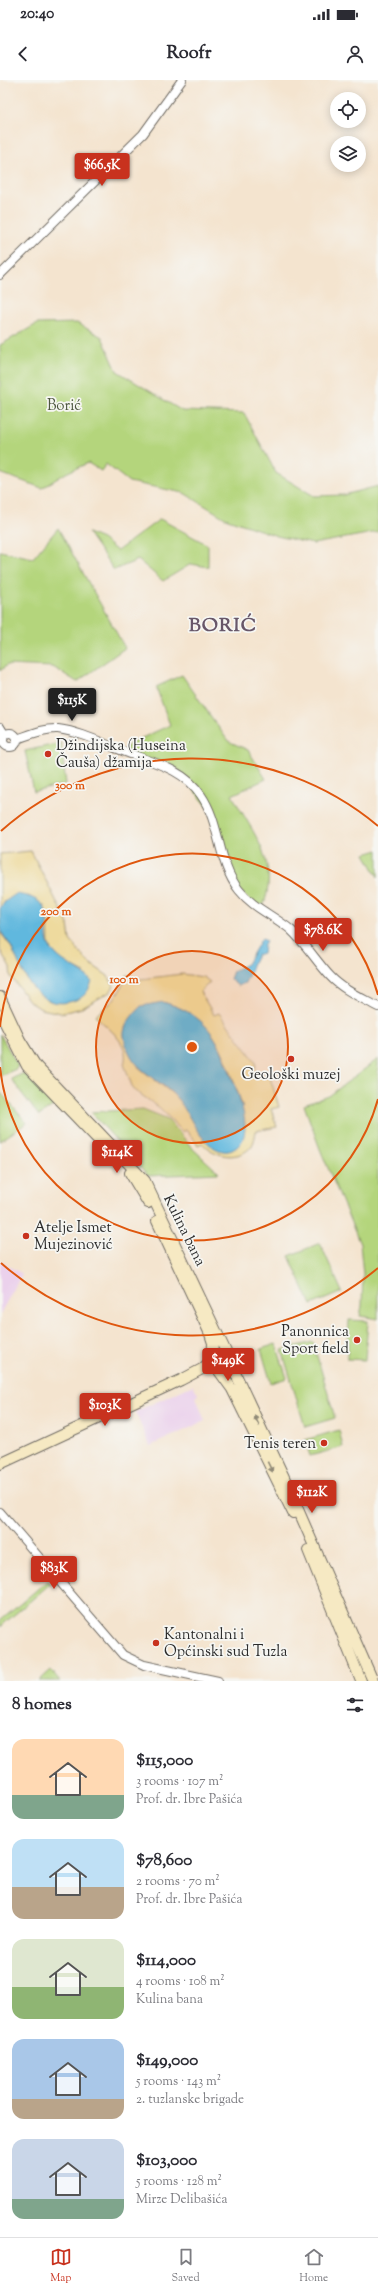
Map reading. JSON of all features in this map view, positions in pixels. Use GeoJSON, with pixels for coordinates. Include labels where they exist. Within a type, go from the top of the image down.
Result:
{"type":"FeatureCollection","features":[{"type":"Feature","properties":{"kind":"main road","name":"Kulina bana"},"geometry":{"type":"LineString","coordinates":[[0,997],[20,1040],[36,1066],[145,1181],[283,1475],[373,1681]]}},
{"type":"Feature","properties":{"kind":"main road","name":"Kulina bana"},"geometry":{"type":"LineString","coordinates":[[0,1013],[22,1059],[30,1070],[135,1180],[210,1334],[213,1343],[213,1367],[232,1389],[292,1512],[361,1681]]}},
{"type":"Feature","properties":{"kind":"main road"},"geometry":{"type":"LineString","coordinates":[[0,1464],[202,1370],[218,1353],[226,1354]]}},
{"type":"Feature","properties":{"kind":"main road"},"geometry":{"type":"LineString","coordinates":[[202,1370],[225,1371],[231,1364]]}},
{"type":"Feature","properties":{"kind":"street"},"geometry":{"type":"LineString","coordinates":[[0,275],[143,134],[182,80]]}},
{"type":"Feature","properties":{"kind":"street"},"geometry":{"type":"LineString","coordinates":[[0,727],[3,741],[8,747],[13,747],[16,744],[17,739]]}},
{"type":"Feature","properties":{"kind":"street"},"geometry":{"type":"LineString","coordinates":[[17,739],[42,731],[56,729],[69,731],[93,738],[159,764],[184,778],[201,794],[209,808],[231,879],[248,900],[294,933],[332,978],[347,990],[378,1007]]}},
{"type":"Feature","properties":{"kind":"street"},"geometry":{"type":"LineString","coordinates":[[3,741],[13,734],[17,739]]}},
{"type":"Feature","properties":{"kind":"street"},"geometry":{"type":"LineString","coordinates":[[0,1512],[123,1655],[144,1665],[218,1681]]}},
{"type":"Feature","properties":{"kind":"shaded area"},"geometry":{"type":"Polygon","coordinates":[[[0,1261],[22,1274],[0,1314],[0,1261]]]}},
{"type":"Feature","properties":{"kind":"shaded area"},"geometry":{"type":"Polygon","coordinates":[[[193,1385],[198,1394],[196,1397],[205,1421],[150,1446],[135,1412],[193,1385]]]}},
{"type":"Feature","properties":{"kind":"green space","name":"Borić"},"geometry":{"type":"Polygon","coordinates":[[[77,323],[102,337],[117,371],[182,411],[244,413],[276,473],[314,496],[344,495],[378,486],[378,532],[313,544],[277,536],[225,518],[184,493],[129,482],[106,464],[101,471],[88,463],[66,473],[42,488],[0,473],[0,345],[37,324],[77,323]]]}},
{"type":"Feature","properties":{"kind":"green space"},"geometry":{"type":"Polygon","coordinates":[[[160,519],[208,545],[208,567],[191,564],[163,581],[138,560],[114,570],[88,533],[102,539],[117,551],[160,519]]]}},
{"type":"Feature","properties":{"kind":"green space"},"geometry":{"type":"Polygon","coordinates":[[[58,528],[125,648],[77,682],[53,667],[7,665],[0,671],[0,551],[33,558],[58,528]]]}},
{"type":"Feature","properties":{"kind":"green space"},"geometry":{"type":"Polygon","coordinates":[[[182,675],[228,741],[248,750],[266,779],[232,795],[263,851],[267,865],[267,894],[261,911],[238,889],[209,808],[184,778],[124,751],[129,744],[170,725],[156,687],[182,675]]]}},
{"type":"Feature","properties":{"kind":"green space"},"geometry":{"type":"Polygon","coordinates":[[[61,743],[66,784],[34,792],[25,751],[61,743]]]}},
{"type":"Feature","properties":{"kind":"green space"},"geometry":{"type":"Polygon","coordinates":[[[378,850],[378,877],[365,854],[378,850]]]}},
{"type":"Feature","properties":{"kind":"green space"},"geometry":{"type":"Polygon","coordinates":[[[0,1034],[18,1066],[16,1069],[0,1076],[0,1034]]]}},
{"type":"Feature","properties":{"kind":"green space"},"geometry":{"type":"Polygon","coordinates":[[[378,1059],[378,1319],[360,1316],[362,1306],[363,1274],[360,1244],[320,1149],[304,1105],[329,1096],[378,1059]]]}},
{"type":"Feature","properties":{"kind":"green space"},"geometry":{"type":"Polygon","coordinates":[[[24,1073],[54,1105],[39,1116],[11,1079],[24,1073]]]}},
{"type":"Feature","properties":{"kind":"green space"},"geometry":{"type":"Polygon","coordinates":[[[0,1092],[27,1123],[0,1141],[0,1092]]]}},
{"type":"Feature","properties":{"kind":"green space"},"geometry":{"type":"Polygon","coordinates":[[[143,1109],[168,1119],[192,1148],[219,1173],[148,1176],[91,1112],[143,1109]]]}},
{"type":"Feature","properties":{"kind":"green space"},"geometry":{"type":"Polygon","coordinates":[[[320,1243],[342,1292],[311,1305],[289,1256],[320,1243]]]}},
{"type":"Feature","properties":{"kind":"green space","name":"Panonnica Sport field"},"geometry":{"type":"Polygon","coordinates":[[[349,1320],[368,1321],[365,1360],[347,1359],[349,1320]]]}},
{"type":"Feature","properties":{"kind":"green space"},"geometry":{"type":"Polygon","coordinates":[[[313,1342],[335,1418],[305,1427],[282,1350],[313,1342]]]}},
{"type":"Feature","properties":{"kind":"green space"},"geometry":{"type":"Polygon","coordinates":[[[276,1344],[287,1378],[271,1383],[261,1349],[276,1344]]]}},
{"type":"Feature","properties":{"kind":"green space","name":"Tenis teren"},"geometry":{"type":"Polygon","coordinates":[[[339,1430],[343,1447],[310,1456],[305,1440],[339,1430]]]}},
{"type":"Feature","properties":{"kind":"green space"},"geometry":{"type":"Polygon","coordinates":[[[47,1581],[50,1584],[0,1627],[0,1621],[47,1581]]]}},
{"type":"Feature","properties":{"kind":"green space"},"geometry":{"type":"Polygon","coordinates":[[[51,1670],[60,1681],[39,1681],[51,1670]]]}},
{"type":"Feature","properties":{"kind":"sand"},"geometry":{"type":"Polygon","coordinates":[[[31,851],[68,924],[70,940],[88,962],[108,976],[114,986],[110,992],[82,1008],[61,1013],[41,1009],[30,1002],[11,977],[10,968],[0,950],[0,932],[12,948],[31,986],[43,997],[52,1002],[85,973],[63,962],[52,950],[49,945],[48,917],[44,906],[29,896],[5,901],[0,909],[0,854],[31,851]]]}},
{"type":"Feature","properties":{"kind":"sand"},"geometry":{"type":"Polygon","coordinates":[[[182,974],[203,977],[210,982],[200,992],[214,1015],[219,1013],[256,1062],[255,1077],[269,1074],[279,1107],[271,1109],[277,1127],[256,1131],[252,1145],[243,1153],[231,1156],[218,1154],[202,1143],[198,1145],[185,1129],[183,1132],[160,1108],[137,1092],[132,1086],[124,1064],[124,1050],[121,1043],[112,1031],[95,1016],[115,998],[127,975],[141,979],[182,974]],[[163,1002],[138,1067],[173,1094],[183,1105],[206,1142],[243,1107],[225,1056],[217,1042],[208,1029],[197,1018],[182,1009],[163,1002]]]}},
{"type":"Feature","properties":{"kind":"water"},"geometry":{"type":"Polygon","coordinates":[[[16,894],[31,898],[40,903],[45,910],[47,917],[48,942],[52,950],[62,960],[83,973],[92,982],[86,993],[81,998],[69,1002],[58,1003],[48,1000],[40,995],[27,979],[2,933],[0,925],[1,907],[16,894]]]}},
{"type":"Feature","properties":{"kind":"water"},"geometry":{"type":"Polygon","coordinates":[[[262,938],[266,941],[264,944],[263,953],[257,955],[245,983],[238,986],[230,979],[233,971],[247,964],[262,938]]]}},
{"type":"Feature","properties":{"kind":"water"},"geometry":{"type":"Polygon","coordinates":[[[163,1002],[176,1006],[197,1018],[205,1025],[218,1043],[240,1099],[245,1124],[244,1135],[240,1144],[232,1150],[218,1150],[207,1142],[198,1132],[174,1095],[137,1065],[127,1048],[124,1033],[125,1028],[132,1016],[141,1006],[163,1002]]]}},
{"type":"Feature","properties":{"kind":"place","name":"Džindijska (Huseina Čauša) džamija"},"geometry":{"type":"Point","coordinates":[48,754]}},
{"type":"Feature","properties":{"kind":"place","name":"Geološki muzej"},"geometry":{"type":"Point","coordinates":[291,1059]}},
{"type":"Feature","properties":{"kind":"place","name":"Atelje Ismet Mujezinović"},"geometry":{"type":"Point","coordinates":[26,1236]}},
{"type":"Feature","properties":{"kind":"place","name":"Panonnica Sport field"},"geometry":{"type":"Point","coordinates":[357,1340]}},
{"type":"Feature","properties":{"kind":"place","name":"Tenis teren"},"geometry":{"type":"Point","coordinates":[324,1443]}},
{"type":"Feature","properties":{"kind":"place","name":"Kantonalni i Općinski sud Tuzla"},"geometry":{"type":"Point","coordinates":[156,1643]}},
{"type":"Feature","properties":{"kind":"district","name":"BORIĆ"},"geometry":{"type":"Point","coordinates":[223,624]}}]}
